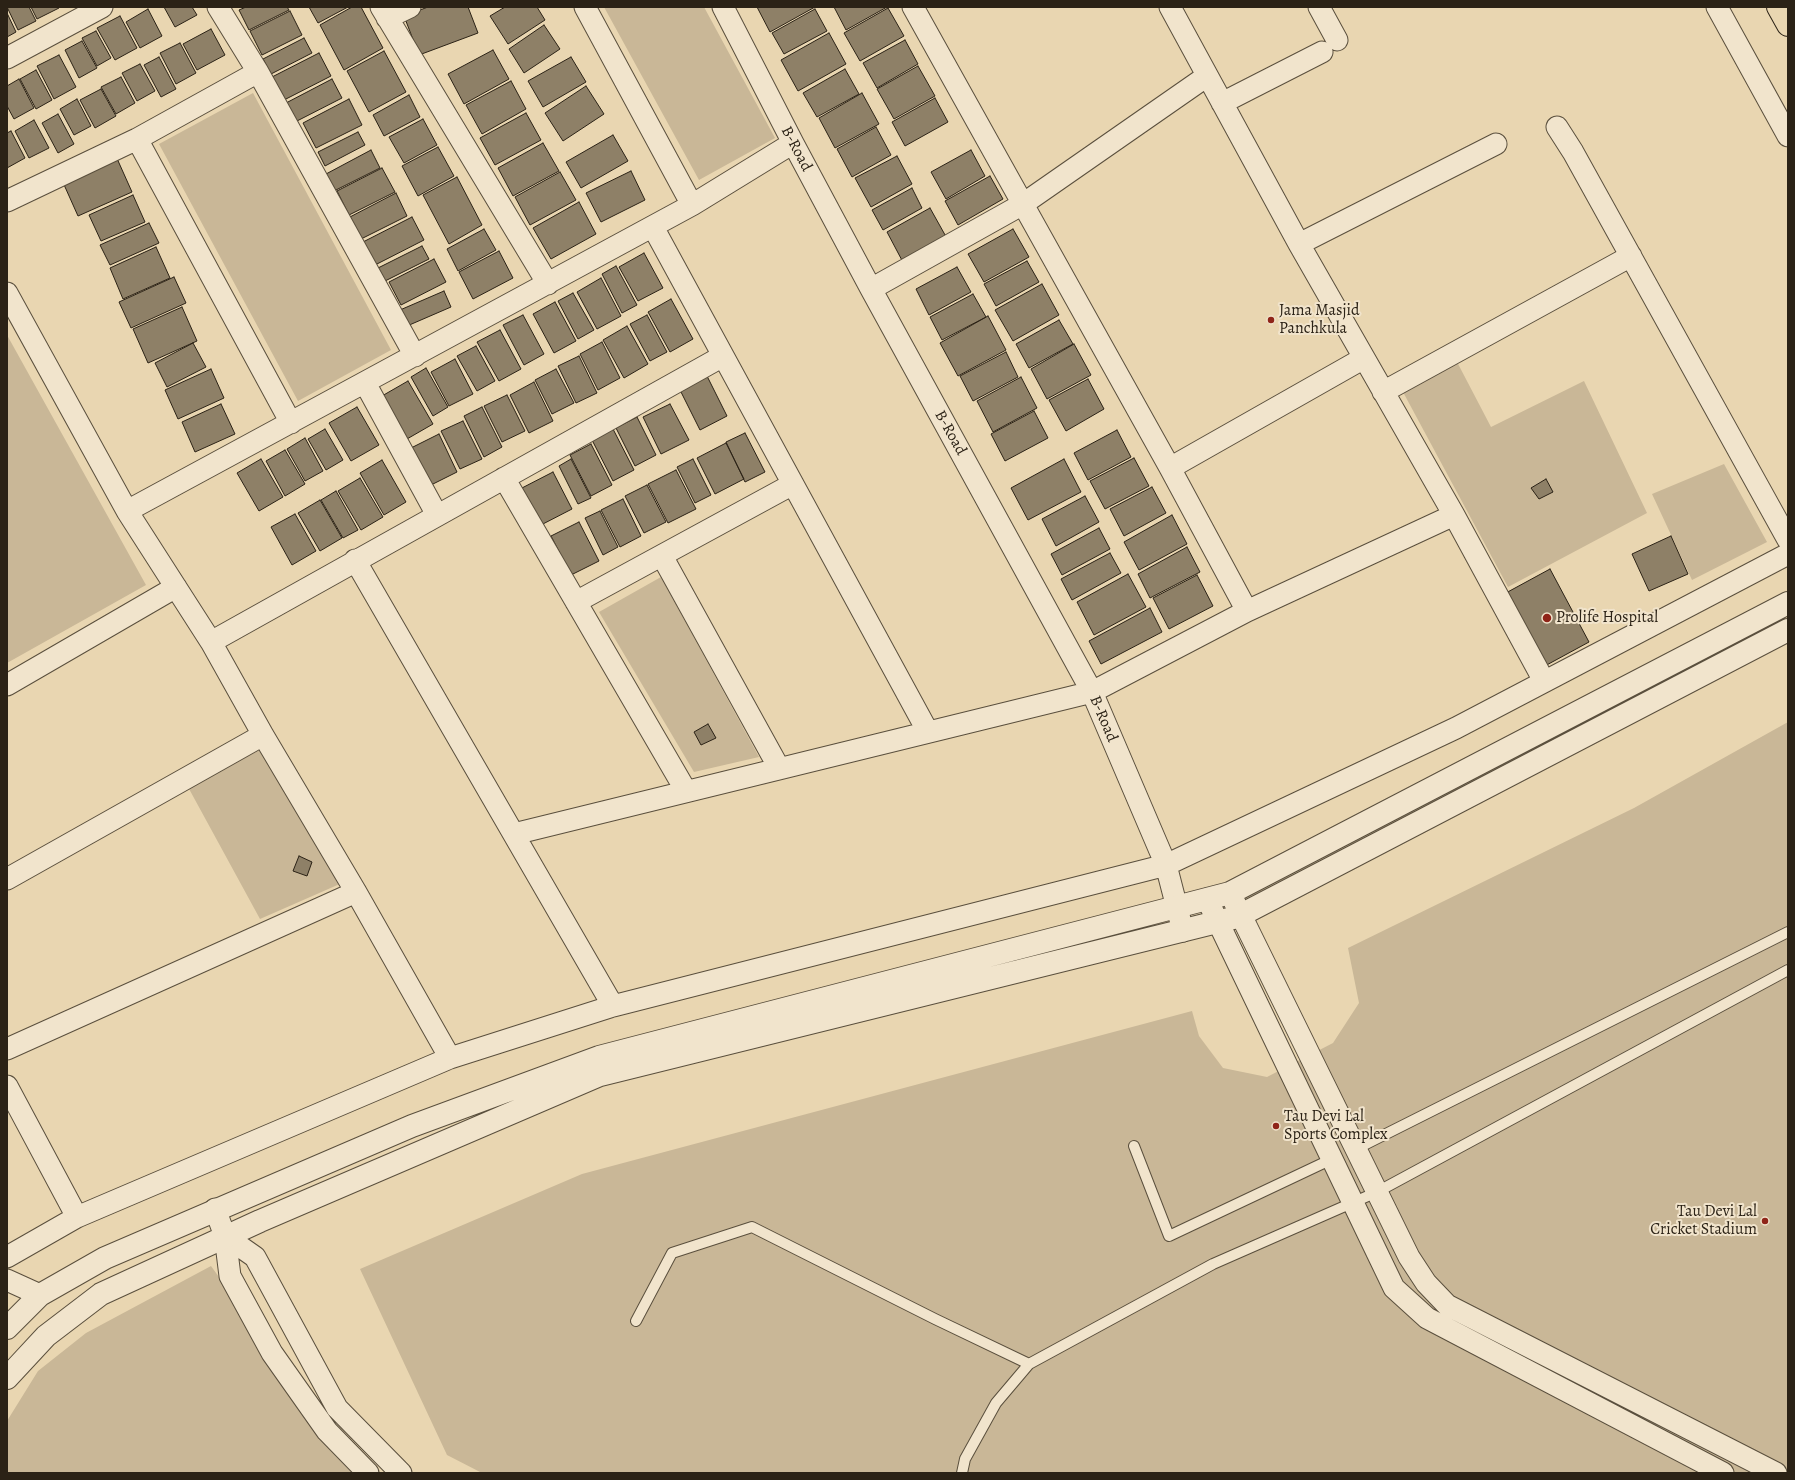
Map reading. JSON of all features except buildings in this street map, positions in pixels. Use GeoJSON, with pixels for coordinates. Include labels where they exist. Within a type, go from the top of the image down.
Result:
{"type":"FeatureCollection","features":[{"type":"Feature","properties":{"kind":"highway"},"geometry":{"type":"LineString","coordinates":[[1778,7],[1788,25]]}},
{"type":"Feature","properties":{"kind":"street"},"geometry":{"type":"LineString","coordinates":[[7,58],[102,7]]}},
{"type":"Feature","properties":{"kind":"street"},"geometry":{"type":"LineString","coordinates":[[218,7],[258,72],[415,356]]}},
{"type":"Feature","properties":{"kind":"street"},"geometry":{"type":"LineString","coordinates":[[410,7],[384,13],[548,284]]}},
{"type":"Feature","properties":{"kind":"street"},"geometry":{"type":"LineString","coordinates":[[584,7],[692,205]]}},
{"type":"Feature","properties":{"kind":"street","name":"B-Road"},"geometry":{"type":"LineString","coordinates":[[723,7],[871,290],[1092,692],[1166,865],[1183,931]]}},
{"type":"Feature","properties":{"kind":"street"},"geometry":{"type":"LineString","coordinates":[[913,7],[1170,468],[1247,611]]}},
{"type":"Feature","properties":{"kind":"street"},"geometry":{"type":"LineString","coordinates":[[1170,7],[1299,244],[1454,515],[1544,681]]}},
{"type":"Feature","properties":{"kind":"street"},"geometry":{"type":"LineString","coordinates":[[1222,103],[1330,46],[1319,7]]}},
{"type":"Feature","properties":{"kind":"street"},"geometry":{"type":"LineString","coordinates":[[1716,7],[1788,136]]}},
{"type":"Feature","properties":{"kind":"street"},"geometry":{"type":"LineString","coordinates":[[7,201],[137,138],[258,72]]}},
{"type":"Feature","properties":{"kind":"street"},"geometry":{"type":"LineString","coordinates":[[871,290],[1023,204],[1207,76]]}},
{"type":"Feature","properties":{"kind":"street"},"geometry":{"type":"LineString","coordinates":[[1557,127],[1631,256],[1788,540]]}},
{"type":"Feature","properties":{"kind":"street"},"geometry":{"type":"LineString","coordinates":[[137,138],[291,423]]}},
{"type":"Feature","properties":{"kind":"street"},"geometry":{"type":"LineString","coordinates":[[127,511],[653,227],[692,205],[793,143]]}},
{"type":"Feature","properties":{"kind":"street"},"geometry":{"type":"LineString","coordinates":[[1299,244],[1496,144]]}},
{"type":"Feature","properties":{"kind":"street"},"geometry":{"type":"LineString","coordinates":[[653,227],[928,732]]}},
{"type":"Feature","properties":{"kind":"street"},"geometry":{"type":"LineString","coordinates":[[1383,392],[1631,256]]}},
{"type":"Feature","properties":{"kind":"street"},"geometry":{"type":"LineString","coordinates":[[7,293],[127,511],[211,642],[263,735],[356,892],[450,1058]]}},
{"type":"Feature","properties":{"kind":"street"},"geometry":{"type":"LineString","coordinates":[[211,642],[355,560],[723,356]]}},
{"type":"Feature","properties":{"kind":"street"},"geometry":{"type":"LineString","coordinates":[[1170,468],[1364,358]]}},
{"type":"Feature","properties":{"kind":"street"},"geometry":{"type":"LineString","coordinates":[[365,383],[438,515]]}},
{"type":"Feature","properties":{"kind":"street"},"geometry":{"type":"LineString","coordinates":[[504,478],[686,791]]}},
{"type":"Feature","properties":{"kind":"street"},"geometry":{"type":"LineString","coordinates":[[576,602],[793,484]]}},
{"type":"Feature","properties":{"kind":"street"},"geometry":{"type":"LineString","coordinates":[[514,834],[1092,692],[1247,611],[1454,515]]}},
{"type":"Feature","properties":{"kind":"street"},"geometry":{"type":"LineString","coordinates":[[7,1257],[77,1217],[450,1058],[613,1006],[1166,865],[1456,728],[1788,554]]}},
{"type":"Feature","properties":{"kind":"street"},"geometry":{"type":"LineString","coordinates":[[662,556],[779,768]]}},
{"type":"Feature","properties":{"kind":"street"},"geometry":{"type":"LineString","coordinates":[[355,560],[613,1006]]}},
{"type":"Feature","properties":{"kind":"street"},"geometry":{"type":"LineString","coordinates":[[7,685],[176,587]]}},
{"type":"Feature","properties":{"kind":"street"},"geometry":{"type":"LineString","coordinates":[[7,1328],[40,1295],[105,1258],[215,1209],[412,1126],[599,1057],[1230,893],[1788,603]]}},
{"type":"Feature","properties":{"kind":"street"},"geometry":{"type":"LineString","coordinates":[[7,1378],[46,1336],[101,1294],[225,1236],[600,1075],[1183,931],[1241,915],[1788,630]]}},
{"type":"Feature","properties":{"kind":"street"},"geometry":{"type":"LineString","coordinates":[[7,879],[263,735]]}},
{"type":"Feature","properties":{"kind":"street"},"geometry":{"type":"LineString","coordinates":[[7,1049],[356,892]]}},
{"type":"Feature","properties":{"kind":"street"},"geometry":{"type":"LineString","coordinates":[[1230,893],[1409,1258],[1426,1283],[1447,1305],[1776,1473]]}},
{"type":"Feature","properties":{"kind":"street"},"geometry":{"type":"LineString","coordinates":[[1207,899],[1394,1288],[1427,1318],[1723,1473]]}},
{"type":"Feature","properties":{"kind":"street"},"geometry":{"type":"LineString","coordinates":[[7,1086],[77,1217]]}},
{"type":"Feature","properties":{"kind":"street"},"geometry":{"type":"LineString","coordinates":[[1332,1158],[1356,1149]]}},
{"type":"Feature","properties":{"kind":"street"},"geometry":{"type":"LineString","coordinates":[[215,1209],[225,1236],[230,1276],[272,1353],[327,1431],[368,1473]]}},
{"type":"Feature","properties":{"kind":"street"},"geometry":{"type":"LineString","coordinates":[[225,1236],[255,1257],[337,1408],[401,1473]]}},
{"type":"Feature","properties":{"kind":"street"},"geometry":{"type":"LineString","coordinates":[[7,1280],[40,1295]]}},
{"type":"Feature","properties":{"kind":"lane"},"geometry":{"type":"LineString","coordinates":[[1356,1149],[1788,932]]}},
{"type":"Feature","properties":{"kind":"lane"},"geometry":{"type":"LineString","coordinates":[[962,1473],[966,1459],[996,1403],[1029,1364],[1213,1264],[1377,1192],[1788,970]]}},
{"type":"Feature","properties":{"kind":"lane"},"geometry":{"type":"LineString","coordinates":[[1134,1146],[1169,1236],[1332,1158]]}},
{"type":"Feature","properties":{"kind":"lane"},"geometry":{"type":"LineString","coordinates":[[636,1321],[672,1253],[752,1228],[1029,1364]]}},
{"type":"Feature","properties":{"kind":"shaded area"},"geometry":{"type":"Polygon","coordinates":[[[604,7],[704,7],[775,138],[699,180],[604,7]]]}},
{"type":"Feature","properties":{"kind":"shaded area"},"geometry":{"type":"Polygon","coordinates":[[[253,93],[391,350],[298,401],[159,144],[253,93]]]}},
{"type":"Feature","properties":{"kind":"shaded area"},"geometry":{"type":"Polygon","coordinates":[[[7,335],[146,585],[7,663],[7,335]]]}},
{"type":"Feature","properties":{"kind":"shaded area"},"geometry":{"type":"Polygon","coordinates":[[[1456,360],[1491,427],[1584,381],[1647,513],[1508,587],[1403,392],[1456,360]]]}},
{"type":"Feature","properties":{"kind":"shaded area"},"geometry":{"type":"Polygon","coordinates":[[[1724,464],[1767,542],[1692,580],[1652,494],[1724,464]]]}},
{"type":"Feature","properties":{"kind":"shaded area"},"geometry":{"type":"Polygon","coordinates":[[[661,577],[759,757],[694,772],[599,612],[661,577]]]}},
{"type":"Feature","properties":{"kind":"shaded area","name":"Tau Devi Lal Sports Complex"},"geometry":{"type":"Polygon","coordinates":[[[1788,722],[1788,1473],[482,1473],[447,1455],[360,1269],[582,1174],[1192,1011],[1199,1036],[1223,1068],[1267,1077],[1333,1043],[1359,1003],[1348,948],[1634,808],[1788,722]]]}},
{"type":"Feature","properties":{"kind":"shaded area"},"geometry":{"type":"Polygon","coordinates":[[[262,749],[342,883],[260,919],[188,787],[262,749]]]}},
{"type":"Feature","properties":{"kind":"shaded area"},"geometry":{"type":"Polygon","coordinates":[[[211,1266],[360,1473],[7,1473],[7,1421],[38,1371],[86,1333],[211,1266]]]}},
{"type":"Feature","properties":{"kind":"place","name":"Jama Masjid Panchkula"},"geometry":{"type":"Point","coordinates":[1271,320]}},
{"type":"Feature","properties":{"kind":"place","name":"Prolife Hospital"},"geometry":{"type":"Point","coordinates":[1547,618]}},
{"type":"Feature","properties":{"kind":"place","name":"Tau Devi Lal Sports Complex"},"geometry":{"type":"Point","coordinates":[1276,1126]}},
{"type":"Feature","properties":{"kind":"place","name":"Tau Devi Lal Cricket Stadium"},"geometry":{"type":"Point","coordinates":[1765,1221]}}]}
